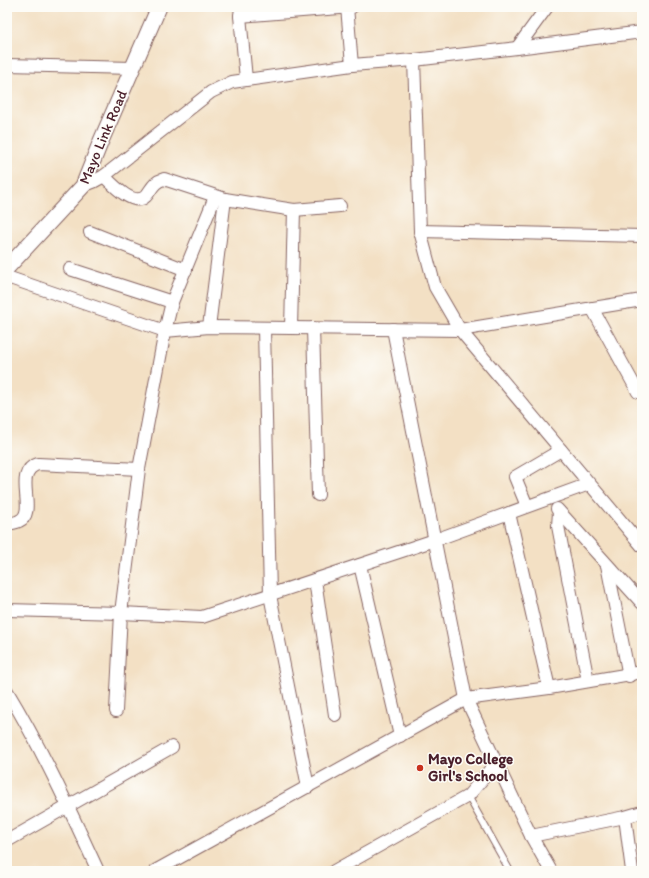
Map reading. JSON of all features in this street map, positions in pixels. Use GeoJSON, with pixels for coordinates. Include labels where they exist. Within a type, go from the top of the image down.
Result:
{"type":"FeatureCollection","features":[{"type":"Feature","properties":{"kind":"street","name":"Mayo Link Road"},"geometry":{"type":"LineString","coordinates":[[7,268],[83,186],[159,7]]}},
{"type":"Feature","properties":{"kind":"street"},"geometry":{"type":"LineString","coordinates":[[246,80],[241,12],[349,7],[352,65]]}},
{"type":"Feature","properties":{"kind":"street"},"geometry":{"type":"LineString","coordinates":[[517,48],[547,7]]}},
{"type":"Feature","properties":{"kind":"street"},"geometry":{"type":"LineString","coordinates":[[83,186],[104,176],[211,92],[232,82],[352,65],[414,60],[642,32]]}},
{"type":"Feature","properties":{"kind":"street"},"geometry":{"type":"LineString","coordinates":[[414,60],[420,231],[434,287],[460,330],[642,546]]}},
{"type":"Feature","properties":{"kind":"street"},"geometry":{"type":"LineString","coordinates":[[7,65],[133,68]]}},
{"type":"Feature","properties":{"kind":"street"},"geometry":{"type":"LineString","coordinates":[[104,176],[122,193],[132,198],[142,198],[146,196],[154,184],[159,180],[164,179],[220,198],[294,210],[340,206]]}},
{"type":"Feature","properties":{"kind":"street"},"geometry":{"type":"LineString","coordinates":[[116,711],[121,613],[140,470],[165,331],[172,302],[220,198]]}},
{"type":"Feature","properties":{"kind":"street"},"geometry":{"type":"LineString","coordinates":[[209,327],[220,198]]}},
{"type":"Feature","properties":{"kind":"street"},"geometry":{"type":"LineString","coordinates":[[291,328],[294,210]]}},
{"type":"Feature","properties":{"kind":"street"},"geometry":{"type":"LineString","coordinates":[[420,231],[642,236]]}},
{"type":"Feature","properties":{"kind":"street"},"geometry":{"type":"LineString","coordinates":[[90,232],[186,270]]}},
{"type":"Feature","properties":{"kind":"street"},"geometry":{"type":"LineString","coordinates":[[70,269],[172,302]]}},
{"type":"Feature","properties":{"kind":"street"},"geometry":{"type":"LineString","coordinates":[[7,277],[165,331],[209,327],[460,330],[642,300]]}},
{"type":"Feature","properties":{"kind":"street"},"geometry":{"type":"LineString","coordinates":[[592,308],[638,392]]}},
{"type":"Feature","properties":{"kind":"street"},"geometry":{"type":"LineString","coordinates":[[264,328],[270,595],[308,787]]}},
{"type":"Feature","properties":{"kind":"street"},"geometry":{"type":"LineString","coordinates":[[313,328],[318,495]]}},
{"type":"Feature","properties":{"kind":"street"},"geometry":{"type":"LineString","coordinates":[[393,329],[466,699],[531,836],[551,871]]}},
{"type":"Feature","properties":{"kind":"street"},"geometry":{"type":"LineString","coordinates":[[527,506],[515,477],[561,450]]}},
{"type":"Feature","properties":{"kind":"street"},"geometry":{"type":"LineString","coordinates":[[7,524],[20,521],[26,513],[26,473],[31,466],[38,464],[140,470]]}},
{"type":"Feature","properties":{"kind":"street"},"geometry":{"type":"LineString","coordinates":[[7,610],[202,617],[435,540],[589,484]]}},
{"type":"Feature","properties":{"kind":"street"},"geometry":{"type":"LineString","coordinates":[[548,499],[642,602]]}},
{"type":"Feature","properties":{"kind":"street"},"geometry":{"type":"LineString","coordinates":[[559,512],[558,526],[588,681]]}},
{"type":"Feature","properties":{"kind":"street"},"geometry":{"type":"LineString","coordinates":[[509,513],[549,688]]}},
{"type":"Feature","properties":{"kind":"street"},"geometry":{"type":"LineString","coordinates":[[360,565],[400,736]]}},
{"type":"Feature","properties":{"kind":"street"},"geometry":{"type":"LineString","coordinates":[[607,565],[629,676]]}},
{"type":"Feature","properties":{"kind":"street"},"geometry":{"type":"LineString","coordinates":[[315,580],[334,715]]}},
{"type":"Feature","properties":{"kind":"street"},"geometry":{"type":"LineString","coordinates":[[155,871],[466,699],[629,676],[642,672]]}},
{"type":"Feature","properties":{"kind":"street"},"geometry":{"type":"LineString","coordinates":[[7,691],[23,717],[69,806],[98,871]]}},
{"type":"Feature","properties":{"kind":"street"},"geometry":{"type":"LineString","coordinates":[[7,841],[172,747]]}},
{"type":"Feature","properties":{"kind":"street"},"geometry":{"type":"LineString","coordinates":[[339,870],[468,796],[496,763]]}},
{"type":"Feature","properties":{"kind":"street"},"geometry":{"type":"LineString","coordinates":[[531,836],[625,817],[642,812]]}},
{"type":"Feature","properties":{"kind":"street"},"geometry":{"type":"LineString","coordinates":[[625,817],[632,871]]}},
{"type":"Feature","properties":{"kind":"lane"},"geometry":{"type":"LineString","coordinates":[[468,796],[510,871]]}},
{"type":"Feature","properties":{"kind":"place","name":"Mayo College Girl's School"},"geometry":{"type":"Point","coordinates":[420,768]}}]}
